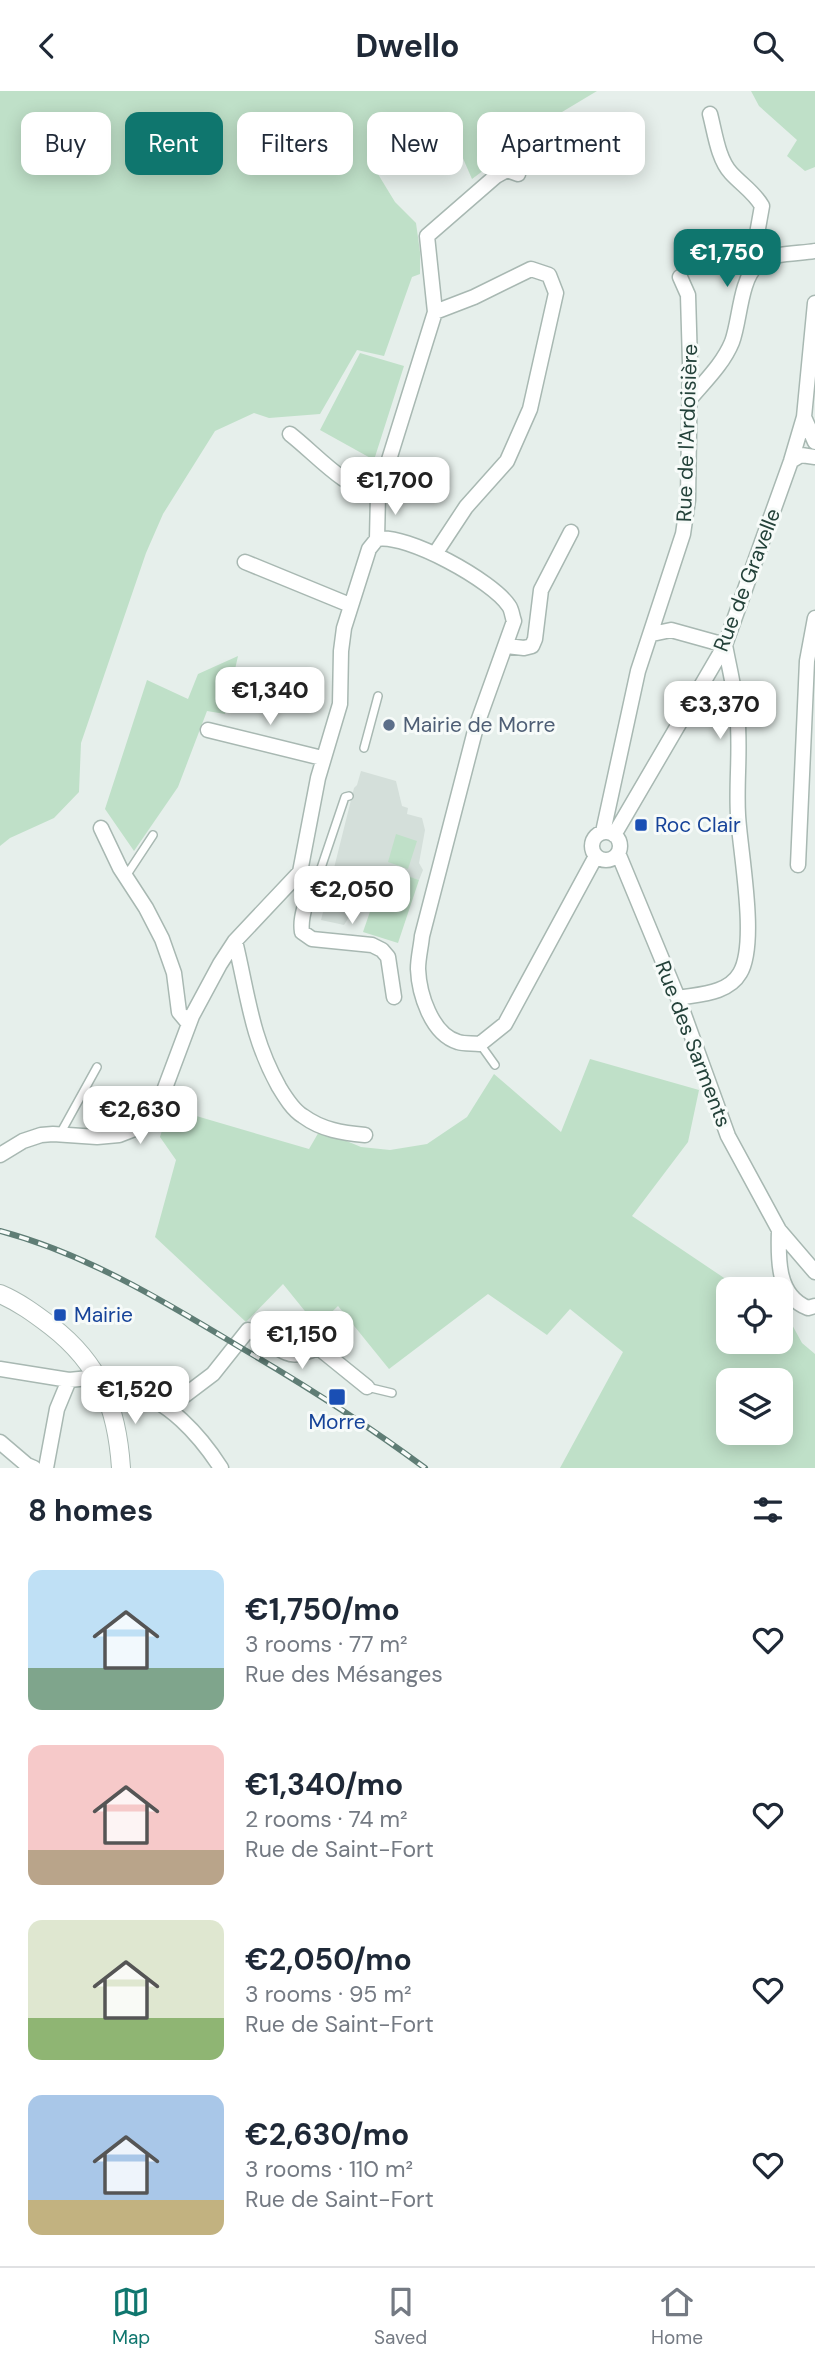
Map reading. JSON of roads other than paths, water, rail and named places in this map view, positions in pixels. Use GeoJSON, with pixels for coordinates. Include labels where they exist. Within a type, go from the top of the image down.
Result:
{"type":"FeatureCollection","features":[{"type":"Feature","properties":{"kind":"street"},"geometry":{"type":"LineString","coordinates":[[690,399],[722,362],[732,342],[750,274],[762,206],[754,193],[730,172],[722,157],[710,114]]}},
{"type":"Feature","properties":{"kind":"street"},"geometry":{"type":"LineString","coordinates":[[394,997],[388,957],[382,950],[372,945],[312,939],[302,932],[305,876],[322,758],[340,703],[341,651],[350,605],[369,549],[377,539],[378,495],[435,312],[427,236],[498,175]]}},
{"type":"Feature","properties":{"kind":"street"},"geometry":{"type":"LineString","coordinates":[[750,274],[757,264],[770,258],[815,251]]}},
{"type":"Feature","properties":{"kind":"street"},"geometry":{"type":"LineString","coordinates":[[435,312],[531,269],[549,275],[556,293],[530,409],[507,461],[466,507],[435,554]]}},
{"type":"Feature","properties":{"kind":"street","name":"Rue de l'Ardoisière"},"geometry":{"type":"LineString","coordinates":[[609,834],[638,671],[683,534],[688,500],[688,295],[680,277]]}},
{"type":"Feature","properties":{"kind":"street","name":"Rue de Gravelle"},"geometry":{"type":"LineString","coordinates":[[609,834],[726,645],[804,417],[815,303]]}},
{"type":"Feature","properties":{"kind":"street"},"geometry":{"type":"LineString","coordinates":[[804,417],[815,442]]}},
{"type":"Feature","properties":{"kind":"street"},"geometry":{"type":"LineString","coordinates":[[290,434],[340,477],[365,492],[378,495]]}},
{"type":"Feature","properties":{"kind":"street"},"geometry":{"type":"LineString","coordinates":[[791,461],[807,454],[815,457]]}},
{"type":"Feature","properties":{"kind":"street"},"geometry":{"type":"LineString","coordinates":[[507,646],[532,646],[541,590],[571,532]]}},
{"type":"Feature","properties":{"kind":"street"},"geometry":{"type":"LineString","coordinates":[[377,539],[398,539],[435,554],[495,591],[510,606],[514,621],[507,646],[480,712],[422,936],[418,966],[420,988],[432,1019],[442,1033],[458,1042],[480,1044],[506,1024],[580,887],[600,858]]}},
{"type":"Feature","properties":{"kind":"street"},"geometry":{"type":"LineString","coordinates":[[245,562],[350,605]]}},
{"type":"Feature","properties":{"kind":"street"},"geometry":{"type":"LineString","coordinates":[[798,865],[807,661],[815,618]]}},
{"type":"Feature","properties":{"kind":"street"},"geometry":{"type":"LineString","coordinates":[[652,634],[671,630],[726,645],[737,714],[746,962],[730,985],[678,998]]}},
{"type":"Feature","properties":{"kind":"street"},"geometry":{"type":"LineString","coordinates":[[208,730],[322,758]]}},
{"type":"Feature","properties":{"kind":"street"},"geometry":{"type":"LineString","coordinates":[[101,828],[162,939],[174,973],[179,1012],[189,1024]]}},
{"type":"Feature","properties":{"kind":"street"},"geometry":{"type":"LineString","coordinates":[[609,834],[619,841],[618,853],[612,859],[600,858],[592,848],[593,840],[609,834]]}},
{"type":"Feature","properties":{"kind":"street","name":"Rue des Sarments"},"geometry":{"type":"LineString","coordinates":[[618,853],[678,998],[728,1136],[779,1230],[815,1272]]}},
{"type":"Feature","properties":{"kind":"street"},"geometry":{"type":"LineString","coordinates":[[0,1155],[23,1141],[41,1135],[97,1137],[119,1135],[137,1128],[153,1112],[162,1096],[189,1024],[235,941],[305,876]]}},
{"type":"Feature","properties":{"kind":"street"},"geometry":{"type":"LineString","coordinates":[[235,941],[253,1029],[264,1060],[284,1095],[302,1116],[329,1130],[365,1135]]}},
{"type":"Feature","properties":{"kind":"street","name":"Rue des Sarments"},"geometry":{"type":"LineString","coordinates":[[779,1230],[778,1253],[783,1281],[790,1298],[808,1308],[815,1306]]}},
{"type":"Feature","properties":{"kind":"street"},"geometry":{"type":"LineString","coordinates":[[0,1294],[33,1312],[83,1355],[102,1384],[119,1442],[121,1468]]}},
{"type":"Feature","properties":{"kind":"street"},"geometry":{"type":"LineString","coordinates":[[167,1408],[213,1374],[248,1330],[288,1354],[298,1355],[312,1349],[320,1349],[367,1387]]}},
{"type":"Feature","properties":{"kind":"street"},"geometry":{"type":"LineString","coordinates":[[0,1370],[102,1384],[148,1397],[167,1408],[209,1450],[220,1468]]}},
{"type":"Feature","properties":{"kind":"street"},"geometry":{"type":"LineString","coordinates":[[46,1468],[57,1409],[69,1380]]}},
{"type":"Feature","properties":{"kind":"street"},"geometry":{"type":"LineString","coordinates":[[0,1442],[34,1468]]}},
{"type":"Feature","properties":{"kind":"lane"},"geometry":{"type":"LineString","coordinates":[[364,748],[378,696]]}},
{"type":"Feature","properties":{"kind":"lane"},"geometry":{"type":"LineString","coordinates":[[305,876],[315,877],[321,868],[345,797],[349,796]]}},
{"type":"Feature","properties":{"kind":"lane"},"geometry":{"type":"LineString","coordinates":[[125,876],[153,835]]}},
{"type":"Feature","properties":{"kind":"lane"},"geometry":{"type":"LineString","coordinates":[[480,1044],[495,1065]]}},
{"type":"Feature","properties":{"kind":"lane"},"geometry":{"type":"LineString","coordinates":[[60,1134],[97,1067]]}},
{"type":"Feature","properties":{"kind":"lane"},"geometry":{"type":"LineString","coordinates":[[367,1387],[392,1393]]}},
{"type":"Feature","properties":{"kind":"railway"},"geometry":{"type":"LineString","coordinates":[[0,1231],[63,1252],[152,1295],[310,1389],[425,1468]]}},
{"type":"Feature","properties":{"kind":"place","name":"Mairie de Morre"},"geometry":{"type":"Point","coordinates":[389,725]}},
{"type":"Feature","properties":{"kind":"place","name":"Roc Clair"},"geometry":{"type":"Point","coordinates":[641,825]}},
{"type":"Feature","properties":{"kind":"place","name":"Mairie"},"geometry":{"type":"Point","coordinates":[60,1315]}},
{"type":"Feature","properties":{"kind":"place","name":"Morre"},"geometry":{"type":"Point","coordinates":[337,1397]}}]}
